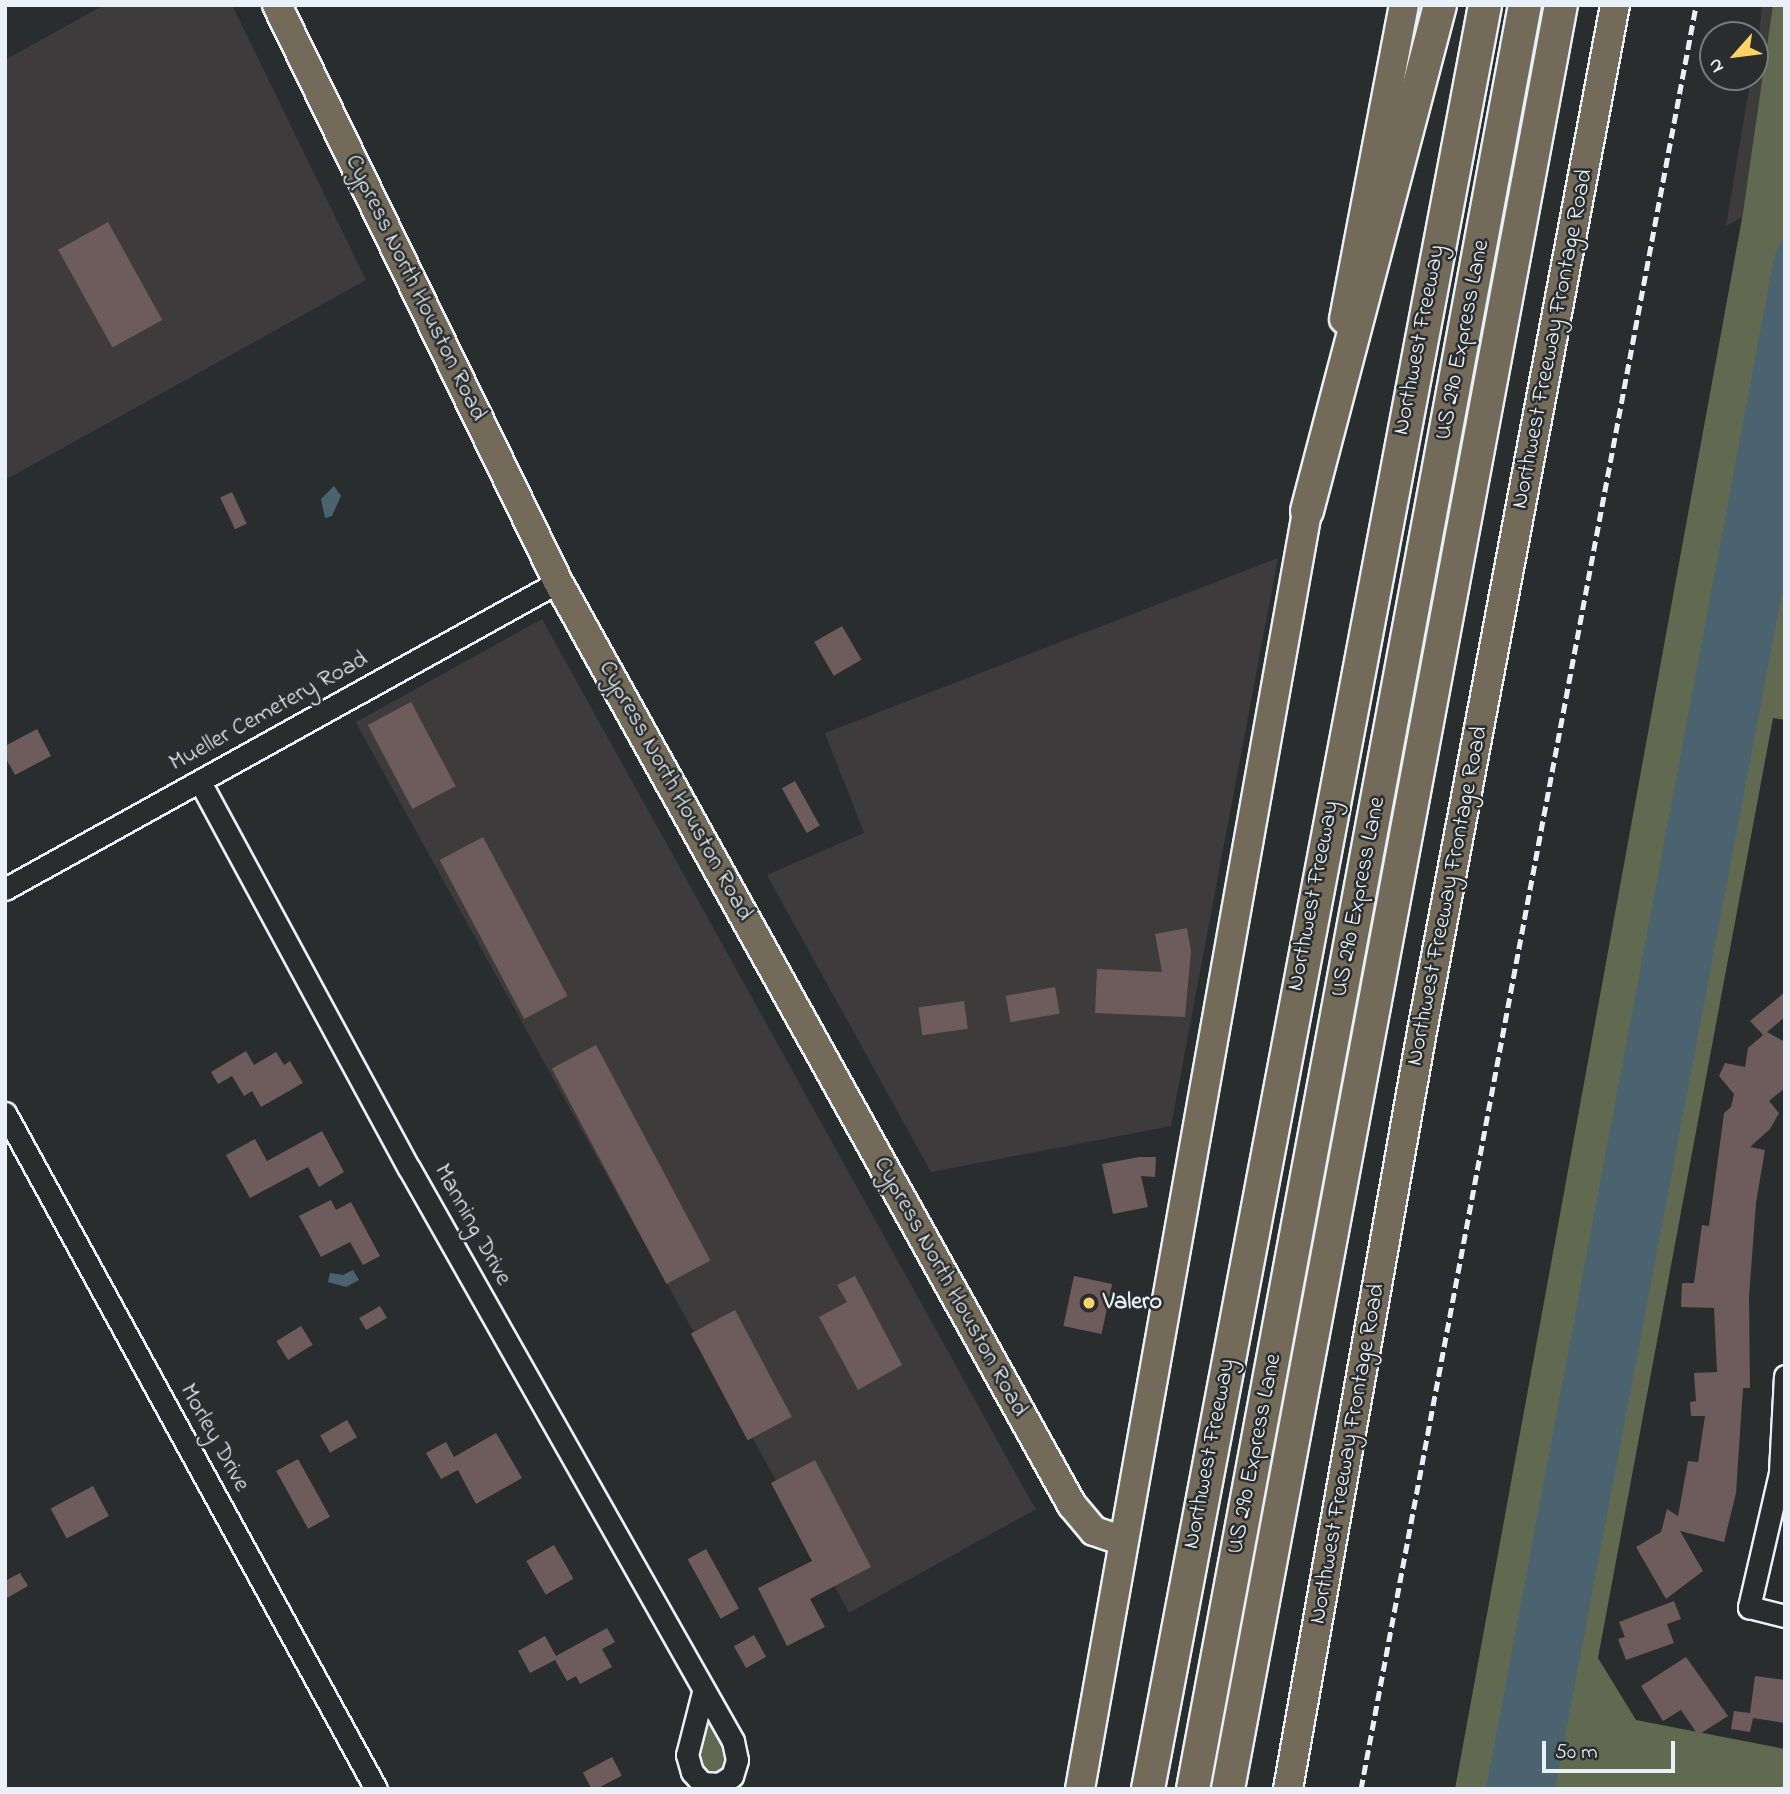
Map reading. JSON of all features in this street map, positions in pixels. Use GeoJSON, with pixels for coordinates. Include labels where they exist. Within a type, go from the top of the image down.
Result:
{"type":"FeatureCollection","features":[{"type":"Feature","properties":{"kind":"highway"},"geometry":{"type":"LineString","coordinates":[[1307,511],[1440,5]]}},
{"type":"Feature","properties":{"kind":"highway","name":"Northwest Freeway"},"geometry":{"type":"LineString","coordinates":[[1148,1789],[1485,5]]}},
{"type":"Feature","properties":{"kind":"highway","name":"US 290 Express Lane"},"geometry":{"type":"LineString","coordinates":[[1193,1789],[1525,5]]}},
{"type":"Feature","properties":{"kind":"highway"},"geometry":{"type":"LineString","coordinates":[[1228,1789],[1561,5]]}},
{"type":"Feature","properties":{"kind":"main road","name":"Cypress North Houston Road"},"geometry":{"type":"LineString","coordinates":[[276,5],[558,582],[1072,1505],[1094,1531],[1123,1541]]}},
{"type":"Feature","properties":{"kind":"main road"},"geometry":{"type":"LineString","coordinates":[[1080,1789],[1307,511],[1404,5]]}},
{"type":"Feature","properties":{"kind":"main road","name":"Northwest Freeway Frontage Road"},"geometry":{"type":"LineString","coordinates":[[1288,1789],[1423,1026],[1615,5]]}},
{"type":"Feature","properties":{"kind":"street","name":"Mueller Cemetery Road"},"geometry":{"type":"LineString","coordinates":[[5,889],[558,582]]}},
{"type":"Feature","properties":{"kind":"street","name":"Manning Drive"},"geometry":{"type":"LineString","coordinates":[[200,782],[409,1168],[703,1692]]}},
{"type":"Feature","properties":{"kind":"street","name":"Morley Drive"},"geometry":{"type":"LineString","coordinates":[[5,1113],[376,1789]]}},
{"type":"Feature","properties":{"kind":"street"},"geometry":{"type":"LineString","coordinates":[[1785,1376],[1780,1473],[1749,1607],[1785,1616]]}},
{"type":"Feature","properties":{"kind":"shaded area"},"geometry":{"type":"Polygon","coordinates":[[[104,5],[232,5],[366,280],[5,480],[5,60],[104,5]]]}},
{"type":"Feature","properties":{"kind":"shaded area"},"geometry":{"type":"Polygon","coordinates":[[[1762,5],[1785,5],[1785,194],[1726,226],[1749,91],[1769,91],[1769,21],[1760,21],[1762,5]]]}},
{"type":"Feature","properties":{"kind":"shaded area"},"geometry":{"type":"Polygon","coordinates":[[[1278,558],[1171,1126],[931,1172],[767,875],[864,833],[825,733],[1278,558]]]}},
{"type":"Feature","properties":{"kind":"shaded area"},"geometry":{"type":"Polygon","coordinates":[[[542,619],[1036,1509],[849,1613],[356,722],[542,619]]]}},
{"type":"Feature","properties":{"kind":"green space"},"geometry":{"type":"Polygon","coordinates":[[[1773,5],[1785,5],[1785,720],[1773,718],[1598,1658],[1636,1720],[1785,1749],[1785,1789],[1455,1789],[1743,213],[1761,91],[1769,91],[1769,33],[1773,5]]]}},
{"type":"Feature","properties":{"kind":"green space"},"geometry":{"type":"Polygon","coordinates":[[[707,1718],[725,1744],[729,1760],[717,1776],[705,1775],[699,1768],[697,1740],[707,1718]]]}},
{"type":"Feature","properties":{"kind":"water"},"geometry":{"type":"Polygon","coordinates":[[[1785,233],[1785,577],[1555,1789],[1486,1789],[1774,258],[1785,233]]]}},
{"type":"Feature","properties":{"kind":"water"},"geometry":{"type":"Polygon","coordinates":[[[334,486],[341,496],[332,516],[325,518],[321,499],[334,486]]]}},
{"type":"Feature","properties":{"kind":"water"},"geometry":{"type":"Polygon","coordinates":[[[353,1270],[359,1280],[346,1287],[328,1282],[330,1273],[343,1275],[353,1270]]]}},
{"type":"Feature","properties":{"kind":"building"},"geometry":{"type":"Polygon","coordinates":[[[108,222],[162,320],[112,348],[58,250],[108,222]]]}},
{"type":"Feature","properties":{"kind":"building"},"geometry":{"type":"Polygon","coordinates":[[[232,492],[247,524],[235,529],[220,497],[232,492]]]}},
{"type":"Feature","properties":{"kind":"building"},"geometry":{"type":"Polygon","coordinates":[[[842,626],[862,660],[834,676],[814,642],[842,626]]]}},
{"type":"Feature","properties":{"kind":"building"},"geometry":{"type":"Polygon","coordinates":[[[411,702],[456,786],[412,809],[368,725],[411,702]]]}},
{"type":"Feature","properties":{"kind":"building"},"geometry":{"type":"Polygon","coordinates":[[[37,729],[51,756],[15,775],[5,757],[5,746],[37,729]]]}},
{"type":"Feature","properties":{"kind":"building"},"geometry":{"type":"Polygon","coordinates":[[[795,781],[820,826],[807,833],[782,788],[795,781]]]}},
{"type":"Feature","properties":{"kind":"building"},"geometry":{"type":"Polygon","coordinates":[[[483,837],[568,996],[524,1019],[440,860],[483,837]]]}},
{"type":"Feature","properties":{"kind":"building"},"geometry":{"type":"Polygon","coordinates":[[[1187,928],[1191,951],[1185,1017],[1095,1013],[1097,969],[1162,972],[1155,934],[1187,928]]]}},
{"type":"Feature","properties":{"kind":"building"},"geometry":{"type":"Polygon","coordinates":[[[1055,987],[1060,1014],[1010,1022],[1006,996],[1055,987]]]}},
{"type":"Feature","properties":{"kind":"building"},"geometry":{"type":"Polygon","coordinates":[[[1785,992],[1785,1017],[1767,1032],[1785,1042],[1785,1088],[1769,1101],[1779,1113],[1770,1129],[1750,1147],[1765,1150],[1756,1203],[1749,1297],[1750,1388],[1743,1388],[1736,1493],[1724,1542],[1680,1531],[1703,1571],[1666,1599],[1636,1547],[1661,1532],[1667,1509],[1678,1516],[1688,1461],[1698,1462],[1705,1416],[1691,1416],[1690,1402],[1696,1401],[1694,1373],[1717,1372],[1714,1308],[1681,1307],[1682,1283],[1694,1283],[1702,1225],[1709,1226],[1724,1113],[1731,1107],[1734,1094],[1719,1076],[1725,1063],[1745,1067],[1748,1048],[1763,1035],[1750,1021],[1785,992]]]}},
{"type":"Feature","properties":{"kind":"building"},"geometry":{"type":"Polygon","coordinates":[[[964,1001],[968,1029],[922,1035],[918,1007],[964,1001]]]}},
{"type":"Feature","properties":{"kind":"building"},"geometry":{"type":"Polygon","coordinates":[[[596,1045],[711,1260],[666,1284],[552,1068],[596,1045]]]}},
{"type":"Feature","properties":{"kind":"building"},"geometry":{"type":"Polygon","coordinates":[[[246,1051],[254,1065],[276,1052],[284,1065],[290,1061],[303,1083],[261,1107],[252,1091],[244,1096],[232,1076],[218,1084],[211,1072],[246,1051]]]}},
{"type":"Feature","properties":{"kind":"building"},"geometry":{"type":"Polygon","coordinates":[[[322,1131],[344,1172],[319,1187],[308,1167],[250,1198],[226,1155],[255,1139],[267,1161],[322,1131]]]}},
{"type":"Feature","properties":{"kind":"building"},"geometry":{"type":"Polygon","coordinates":[[[1139,1157],[1156,1157],[1155,1177],[1141,1176],[1148,1207],[1113,1214],[1102,1164],[1139,1157]]]}},
{"type":"Feature","properties":{"kind":"building"},"geometry":{"type":"Polygon","coordinates":[[[331,1200],[336,1210],[351,1202],[380,1256],[363,1265],[350,1242],[321,1257],[299,1216],[331,1200]]]}},
{"type":"Feature","properties":{"kind":"building"},"geometry":{"type":"Polygon","coordinates":[[[855,1276],[902,1365],[858,1390],[819,1317],[847,1302],[837,1285],[855,1276]]]}},
{"type":"Feature","properties":{"kind":"building"},"geometry":{"type":"Polygon","coordinates":[[[1074,1276],[1112,1284],[1102,1334],[1063,1326],[1074,1276]]]}},
{"type":"Feature","properties":{"kind":"building"},"geometry":{"type":"Polygon","coordinates":[[[380,1306],[387,1318],[366,1330],[359,1318],[380,1306]]]}},
{"type":"Feature","properties":{"kind":"building"},"geometry":{"type":"Polygon","coordinates":[[[735,1310],[792,1417],[748,1440],[691,1333],[735,1310]]]}},
{"type":"Feature","properties":{"kind":"building"},"geometry":{"type":"Polygon","coordinates":[[[301,1326],[313,1345],[288,1360],[276,1341],[301,1326]]]}},
{"type":"Feature","properties":{"kind":"building"},"geometry":{"type":"Polygon","coordinates":[[[347,1420],[357,1437],[330,1453],[320,1436],[347,1420]]]}},
{"type":"Feature","properties":{"kind":"building"},"geometry":{"type":"Polygon","coordinates":[[[496,1433],[522,1478],[476,1504],[458,1470],[441,1479],[426,1453],[446,1442],[454,1457],[496,1433]]]}},
{"type":"Feature","properties":{"kind":"building"},"geometry":{"type":"Polygon","coordinates":[[[298,1459],[330,1517],[308,1529],[276,1471],[298,1459]]]}},
{"type":"Feature","properties":{"kind":"building"},"geometry":{"type":"Polygon","coordinates":[[[815,1460],[871,1567],[810,1599],[825,1627],[787,1646],[758,1588],[812,1561],[771,1483],[815,1460]]]}},
{"type":"Feature","properties":{"kind":"building"},"geometry":{"type":"Polygon","coordinates":[[[93,1486],[109,1516],[67,1539],[51,1509],[93,1486]]]}},
{"type":"Feature","properties":{"kind":"building"},"geometry":{"type":"Polygon","coordinates":[[[554,1545],[574,1579],[546,1595],[526,1561],[554,1545]]]}},
{"type":"Feature","properties":{"kind":"building"},"geometry":{"type":"Polygon","coordinates":[[[706,1549],[739,1608],[721,1619],[688,1559],[706,1549]]]}},
{"type":"Feature","properties":{"kind":"building"},"geometry":{"type":"Polygon","coordinates":[[[20,1573],[28,1586],[5,1599],[5,1581],[20,1573]]]}},
{"type":"Feature","properties":{"kind":"building"},"geometry":{"type":"Polygon","coordinates":[[[1674,1601],[1681,1619],[1667,1624],[1674,1643],[1626,1660],[1618,1639],[1625,1637],[1619,1622],[1674,1601]]]}},
{"type":"Feature","properties":{"kind":"building"},"geometry":{"type":"Polygon","coordinates":[[[607,1628],[615,1642],[602,1649],[612,1667],[580,1684],[576,1676],[567,1681],[555,1660],[530,1673],[518,1651],[545,1636],[556,1656],[607,1628]]]}},
{"type":"Feature","properties":{"kind":"building"},"geometry":{"type":"Polygon","coordinates":[[[754,1635],[766,1657],[746,1668],[734,1646],[754,1635]]]}},
{"type":"Feature","properties":{"kind":"building"},"geometry":{"type":"Polygon","coordinates":[[[1686,1657],[1728,1716],[1698,1735],[1681,1710],[1663,1721],[1641,1686],[1686,1657]]]}},
{"type":"Feature","properties":{"kind":"building"},"geometry":{"type":"Polygon","coordinates":[[[1755,1676],[1785,1680],[1785,1723],[1753,1718],[1750,1732],[1731,1729],[1734,1711],[1750,1713],[1755,1676]]]}},
{"type":"Feature","properties":{"kind":"building"},"geometry":{"type":"Polygon","coordinates":[[[612,1757],[622,1776],[592,1789],[583,1772],[612,1757]]]}},
{"type":"Feature","properties":{"kind":"railway"},"geometry":{"type":"LineString","coordinates":[[1361,1789],[1696,5]]}},
{"type":"Feature","properties":{"kind":"place","name":"Valero"},"geometry":{"type":"Point","coordinates":[1089,1303]}}]}
